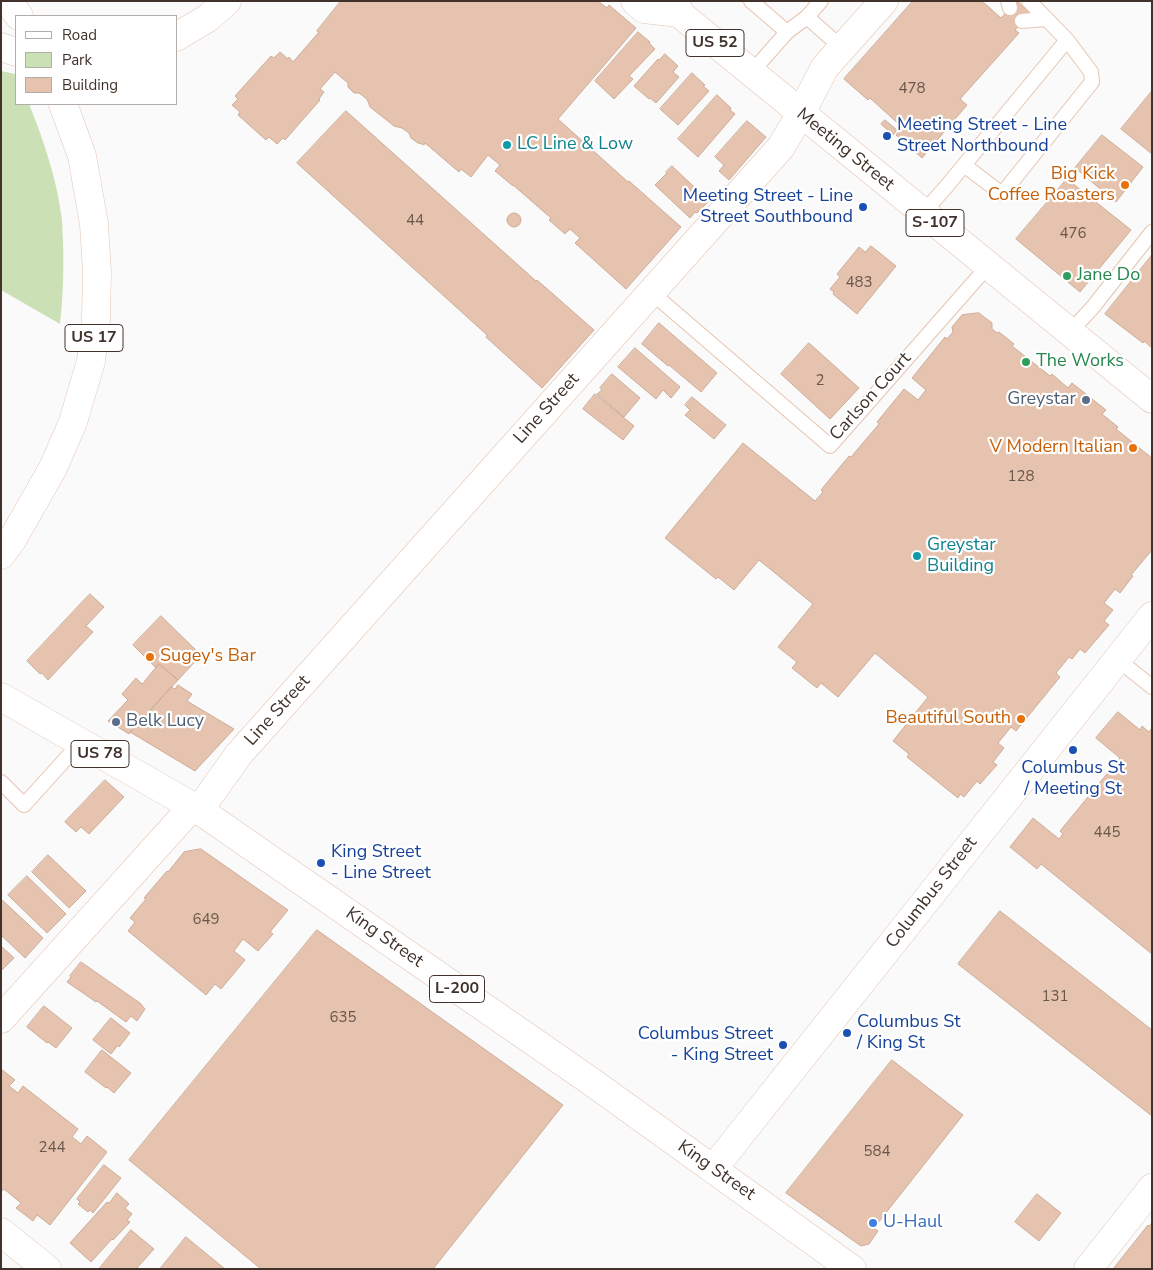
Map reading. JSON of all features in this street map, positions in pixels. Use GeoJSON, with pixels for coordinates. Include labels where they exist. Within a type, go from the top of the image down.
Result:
{"type":"FeatureCollection","features":[{"type":"Feature","properties":{"kind":"main road"},"geometry":{"type":"LineString","coordinates":[[8,1],[18,15]]}},
{"type":"Feature","properties":{"kind":"main road"},"geometry":{"type":"LineString","coordinates":[[178,36],[208,18],[227,1]]}},
{"type":"Feature","properties":{"kind":"main road","name":"Meeting Street"},"geometry":{"type":"LineString","coordinates":[[635,1],[644,8],[682,8],[751,72],[800,113],[1152,399]]}},
{"type":"Feature","properties":{"kind":"main road","name":"Line Street"},"geometry":{"type":"LineString","coordinates":[[3,1015],[196,808],[239,754],[781,147],[825,67],[881,2]]}},
{"type":"Feature","properties":{"kind":"main road"},"geometry":{"type":"LineString","coordinates":[[1,47],[15,52]]}},
{"type":"Feature","properties":{"kind":"main road","name":"US 17"},"geometry":{"type":"LineString","coordinates":[[1,555],[12,540],[53,468],[73,422],[91,360],[96,319],[97,272],[94,224],[82,156],[63,105]]}},
{"type":"Feature","properties":{"kind":"main road","name":"Columbus Street"},"geometry":{"type":"LineString","coordinates":[[713,1169],[1152,616]]}},
{"type":"Feature","properties":{"kind":"main road","name":"King Street"},"geometry":{"type":"LineString","coordinates":[[1,697],[196,808],[589,1080],[852,1269]]}},
{"type":"Feature","properties":{"kind":"main road"},"geometry":{"type":"LineString","coordinates":[[1088,1269],[1152,1188]]}},
{"type":"Feature","properties":{"kind":"main road"},"geometry":{"type":"LineString","coordinates":[[1,1232],[35,1265]]}},
{"type":"Feature","properties":{"kind":"lane"},"geometry":{"type":"LineString","coordinates":[[751,1],[787,32]]}},
{"type":"Feature","properties":{"kind":"lane"},"geometry":{"type":"LineString","coordinates":[[751,72],[787,32],[807,17],[821,1]]}},
{"type":"Feature","properties":{"kind":"lane"},"geometry":{"type":"LineString","coordinates":[[964,164],[1002,194],[1092,82],[1091,72],[1067,40],[1029,1]]}},
{"type":"Feature","properties":{"kind":"lane"},"geometry":{"type":"LineString","coordinates":[[807,17],[842,48]]}},
{"type":"Feature","properties":{"kind":"lane"},"geometry":{"type":"LineString","coordinates":[[1022,21],[1046,19]]}},
{"type":"Feature","properties":{"kind":"lane"},"geometry":{"type":"LineString","coordinates":[[923,213],[1067,40]]}},
{"type":"Feature","properties":{"kind":"lane"},"geometry":{"type":"LineString","coordinates":[[1070,332],[1093,307],[1149,236]]}},
{"type":"Feature","properties":{"kind":"lane","name":"Carlson Court"},"geometry":{"type":"LineString","coordinates":[[651,292],[830,446],[988,266]]}},
{"type":"Feature","properties":{"kind":"lane"},"geometry":{"type":"LineString","coordinates":[[1117,659],[1152,687]]}},
{"type":"Feature","properties":{"kind":"lane"},"geometry":{"type":"LineString","coordinates":[[1,782],[24,805],[81,742]]}},
{"type":"Feature","properties":{"kind":"green space"},"geometry":{"type":"Polygon","coordinates":[[[1,71],[15,74],[15,105],[29,105],[44,144],[56,186],[62,217],[63,240],[60,324],[1,290],[1,71]]]}},
{"type":"Feature","properties":{"kind":"building","name":"LC Line & Low"},"geometry":{"type":"Polygon","coordinates":[[[341,1],[598,1],[607,8],[609,5],[636,28],[558,119],[681,227],[626,289],[575,243],[580,238],[570,229],[565,234],[549,220],[551,218],[495,171],[500,165],[488,155],[471,177],[461,169],[459,172],[425,143],[424,145],[418,143],[411,138],[409,133],[402,128],[394,126],[370,107],[367,99],[359,93],[354,93],[348,87],[348,83],[335,72],[320,89],[324,92],[320,100],[285,140],[283,138],[277,144],[269,137],[266,140],[238,115],[240,112],[232,105],[238,99],[235,96],[271,56],[274,58],[280,52],[288,59],[289,57],[293,62],[319,32],[317,31],[341,1]]]}},
{"type":"Feature","properties":{"kind":"building"},"geometry":{"type":"Polygon","coordinates":[[[913,1],[982,1],[1001,18],[1017,1],[1030,13],[1015,30],[1019,33],[960,99],[967,105],[922,158],[896,135],[902,127],[870,98],[868,100],[844,79],[913,1]]]}},
{"type":"Feature","properties":{"kind":"building"},"geometry":{"type":"Polygon","coordinates":[[[638,32],[655,49],[629,76],[633,79],[614,99],[595,81],[638,32]]]}},
{"type":"Feature","properties":{"kind":"building"},"geometry":{"type":"Polygon","coordinates":[[[665,54],[678,66],[673,72],[679,77],[656,103],[634,86],[658,59],[665,54]]]}},
{"type":"Feature","properties":{"kind":"building"},"geometry":{"type":"Polygon","coordinates":[[[692,73],[709,91],[678,125],[660,109],[692,73]]]}},
{"type":"Feature","properties":{"kind":"building"},"geometry":{"type":"Polygon","coordinates":[[[1152,91],[1152,154],[1121,129],[1152,91]]]}},
{"type":"Feature","properties":{"kind":"building"},"geometry":{"type":"Polygon","coordinates":[[[717,95],[735,114],[698,157],[678,139],[717,95]]]}},
{"type":"Feature","properties":{"kind":"building"},"geometry":{"type":"Polygon","coordinates":[[[346,111],[536,281],[594,330],[542,388],[486,337],[487,335],[297,163],[346,111]]]}},
{"type":"Feature","properties":{"kind":"building"},"geometry":{"type":"Polygon","coordinates":[[[885,120],[897,130],[893,135],[881,124],[885,120]]]}},
{"type":"Feature","properties":{"kind":"building"},"geometry":{"type":"Polygon","coordinates":[[[747,121],[766,137],[729,180],[719,171],[724,165],[715,157],[747,121]]]}},
{"type":"Feature","properties":{"kind":"building"},"geometry":{"type":"Polygon","coordinates":[[[1102,135],[1143,167],[1116,202],[1075,168],[1102,135]]]}},
{"type":"Feature","properties":{"kind":"building"},"geometry":{"type":"Polygon","coordinates":[[[672,166],[709,201],[690,218],[655,185],[672,166]]]}},
{"type":"Feature","properties":{"kind":"building"},"geometry":{"type":"Polygon","coordinates":[[[1067,179],[1131,230],[1080,292],[1016,239],[1067,179]]]}},
{"type":"Feature","properties":{"kind":"building"},"geometry":{"type":"Polygon","coordinates":[[[514,213],[519,215],[521,220],[519,225],[514,227],[509,225],[507,220],[509,215],[514,213]]]}},
{"type":"Feature","properties":{"kind":"building"},"geometry":{"type":"Polygon","coordinates":[[[871,246],[896,266],[857,314],[833,294],[834,292],[830,289],[840,277],[837,274],[859,247],[865,252],[871,246]]]}},
{"type":"Feature","properties":{"kind":"building"},"geometry":{"type":"Polygon","coordinates":[[[1152,255],[1152,348],[1105,314],[1152,255]]]}},
{"type":"Feature","properties":{"kind":"building","name":"Greystar Building"},"geometry":{"type":"Polygon","coordinates":[[[979,313],[992,323],[992,329],[1014,344],[1012,346],[1050,376],[1052,374],[1068,388],[1072,383],[1106,410],[1102,414],[1118,427],[1116,429],[1152,458],[1152,550],[1131,575],[1133,576],[1120,593],[1115,589],[1104,603],[1113,610],[1104,621],[1109,625],[1085,653],[1080,649],[1072,659],[1069,657],[1056,673],[1060,677],[1016,731],[1011,727],[998,743],[1004,748],[993,762],[997,765],[980,784],[977,781],[964,797],[960,794],[958,798],[907,757],[909,754],[893,741],[928,697],[875,653],[838,697],[821,683],[817,688],[792,668],[797,662],[778,647],[813,604],[759,560],[734,590],[718,577],[716,579],[665,538],[743,443],[815,501],[823,492],[821,490],[849,456],[851,457],[879,424],[877,422],[904,389],[918,400],[926,390],[912,378],[945,337],[947,339],[953,332],[952,327],[962,315],[979,313]]]}},
{"type":"Feature","properties":{"kind":"building"},"geometry":{"type":"Polygon","coordinates":[[[659,323],[717,373],[701,392],[642,344],[659,323]]]}},
{"type":"Feature","properties":{"kind":"building"},"geometry":{"type":"Polygon","coordinates":[[[809,343],[859,388],[830,419],[781,374],[809,343]]]}},
{"type":"Feature","properties":{"kind":"building"},"geometry":{"type":"Polygon","coordinates":[[[635,348],[680,387],[671,398],[663,390],[656,399],[618,367],[635,348]]]}},
{"type":"Feature","properties":{"kind":"building"},"geometry":{"type":"Polygon","coordinates":[[[612,374],[640,398],[624,417],[597,394],[602,390],[600,388],[612,374]]]}},
{"type":"Feature","properties":{"kind":"building"},"geometry":{"type":"Polygon","coordinates":[[[595,394],[634,426],[623,440],[583,409],[595,394]]]}},
{"type":"Feature","properties":{"kind":"building"},"geometry":{"type":"Polygon","coordinates":[[[692,397],[726,425],[714,439],[685,415],[690,410],[685,405],[692,397]]]}},
{"type":"Feature","properties":{"kind":"building"},"geometry":{"type":"Polygon","coordinates":[[[90,594],[104,607],[86,626],[93,632],[48,680],[27,661],[90,594]]]}},
{"type":"Feature","properties":{"kind":"building"},"geometry":{"type":"Polygon","coordinates":[[[161,616],[201,655],[178,680],[159,664],[156,668],[133,645],[161,616]]]}},
{"type":"Feature","properties":{"kind":"building"},"geometry":{"type":"Polygon","coordinates":[[[159,664],[178,680],[129,734],[108,721],[128,700],[122,694],[136,678],[142,684],[159,664]]]}},
{"type":"Feature","properties":{"kind":"building"},"geometry":{"type":"Polygon","coordinates":[[[178,685],[192,694],[187,701],[234,729],[195,771],[130,732],[171,687],[175,689],[178,685]]]}},
{"type":"Feature","properties":{"kind":"building"},"geometry":{"type":"Polygon","coordinates":[[[1118,712],[1140,730],[1142,726],[1149,732],[1152,728],[1152,954],[1041,864],[1037,869],[1010,847],[1033,818],[1059,839],[1063,834],[1060,831],[1120,758],[1096,738],[1118,712]]]}},
{"type":"Feature","properties":{"kind":"building"},"geometry":{"type":"Polygon","coordinates":[[[105,780],[124,797],[89,834],[81,827],[76,832],[65,822],[105,780]]]}},
{"type":"Feature","properties":{"kind":"building"},"geometry":{"type":"Polygon","coordinates":[[[201,849],[288,910],[270,932],[273,934],[258,951],[243,939],[234,951],[245,960],[221,989],[215,984],[206,995],[128,931],[135,922],[130,918],[167,871],[184,852],[201,849]]]}},
{"type":"Feature","properties":{"kind":"building"},"geometry":{"type":"Polygon","coordinates":[[[48,855],[86,891],[69,908],[32,872],[48,855]]]}},
{"type":"Feature","properties":{"kind":"building"},"geometry":{"type":"Polygon","coordinates":[[[27,876],[66,914],[47,933],[8,895],[27,876]]]}},
{"type":"Feature","properties":{"kind":"building"},"geometry":{"type":"Polygon","coordinates":[[[1,899],[43,938],[25,958],[1,935],[1,899]]]}},
{"type":"Feature","properties":{"kind":"building"},"geometry":{"type":"Polygon","coordinates":[[[1000,911],[1152,1030],[1152,1116],[958,964],[1000,911]]]}},
{"type":"Feature","properties":{"kind":"building"},"geometry":{"type":"Polygon","coordinates":[[[317,930],[563,1105],[433,1269],[261,1269],[129,1160],[317,930]]]}},
{"type":"Feature","properties":{"kind":"building"},"geometry":{"type":"Polygon","coordinates":[[[1,946],[14,958],[1,971],[1,946]]]}},
{"type":"Feature","properties":{"kind":"building"},"geometry":{"type":"Polygon","coordinates":[[[81,962],[140,1003],[145,1009],[137,1021],[131,1016],[126,1022],[67,982],[81,962]]]}},
{"type":"Feature","properties":{"kind":"building"},"geometry":{"type":"Polygon","coordinates":[[[44,1006],[72,1028],[56,1048],[27,1027],[44,1006]]]}},
{"type":"Feature","properties":{"kind":"building"},"geometry":{"type":"Polygon","coordinates":[[[111,1018],[130,1033],[111,1054],[93,1040],[111,1018]]]}},
{"type":"Feature","properties":{"kind":"building"},"geometry":{"type":"Polygon","coordinates":[[[102,1050],[131,1073],[114,1093],[85,1072],[102,1050]]]}},
{"type":"Feature","properties":{"kind":"building"},"geometry":{"type":"Polygon","coordinates":[[[892,1060],[963,1115],[874,1228],[878,1231],[869,1244],[861,1246],[786,1193],[892,1060]]]}},
{"type":"Feature","properties":{"kind":"building"},"geometry":{"type":"Polygon","coordinates":[[[1,1069],[15,1080],[9,1086],[18,1093],[23,1086],[78,1129],[72,1137],[81,1144],[87,1136],[107,1152],[50,1225],[37,1215],[33,1221],[16,1208],[21,1203],[4,1189],[1,1192],[1,1069]]]}},
{"type":"Feature","properties":{"kind":"building"},"geometry":{"type":"Polygon","coordinates":[[[104,1165],[121,1178],[93,1213],[90,1210],[88,1212],[78,1204],[80,1202],[77,1199],[104,1165]]]}},
{"type":"Feature","properties":{"kind":"building"},"geometry":{"type":"Polygon","coordinates":[[[117,1193],[129,1204],[125,1208],[132,1214],[127,1220],[130,1222],[91,1262],[70,1243],[117,1193]]]}},
{"type":"Feature","properties":{"kind":"building"},"geometry":{"type":"Polygon","coordinates":[[[1037,1194],[1061,1213],[1039,1241],[1015,1222],[1037,1194]]]}},
{"type":"Feature","properties":{"kind":"building"},"geometry":{"type":"Polygon","coordinates":[[[1152,1223],[1152,1269],[1113,1269],[1148,1225],[1152,1223]]]}},
{"type":"Feature","properties":{"kind":"building"},"geometry":{"type":"Polygon","coordinates":[[[131,1230],[154,1249],[136,1269],[99,1269],[131,1230]]]}},
{"type":"Feature","properties":{"kind":"building"},"geometry":{"type":"Polygon","coordinates":[[[186,1237],[225,1269],[160,1269],[186,1237]]]}},
{"type":"Feature","properties":{"kind":"place","name":"Meeting Street - Line Street Northbound"},"geometry":{"type":"Point","coordinates":[887,136]}},
{"type":"Feature","properties":{"kind":"place","name":"LC Line & Low"},"geometry":{"type":"Point","coordinates":[507,145]}},
{"type":"Feature","properties":{"kind":"place","name":"Big Kick Coffee Roasters"},"geometry":{"type":"Point","coordinates":[1125,185]}},
{"type":"Feature","properties":{"kind":"place","name":"Meeting Street - Line Street Southbound"},"geometry":{"type":"Point","coordinates":[863,207]}},
{"type":"Feature","properties":{"kind":"place","name":"Jane Do"},"geometry":{"type":"Point","coordinates":[1067,276]}},
{"type":"Feature","properties":{"kind":"place","name":"The Works"},"geometry":{"type":"Point","coordinates":[1026,362]}},
{"type":"Feature","properties":{"kind":"place","name":"Greystar"},"geometry":{"type":"Point","coordinates":[1086,400]}},
{"type":"Feature","properties":{"kind":"place","name":"V Modern Italian"},"geometry":{"type":"Point","coordinates":[1133,448]}},
{"type":"Feature","properties":{"kind":"place","name":"Greystar Building"},"geometry":{"type":"Point","coordinates":[917,556]}},
{"type":"Feature","properties":{"kind":"place","name":"Sugey's Bar"},"geometry":{"type":"Point","coordinates":[150,657]}},
{"type":"Feature","properties":{"kind":"place","name":"Beautiful South"},"geometry":{"type":"Point","coordinates":[1021,719]}},
{"type":"Feature","properties":{"kind":"place","name":"Belk Lucy"},"geometry":{"type":"Point","coordinates":[116,722]}},
{"type":"Feature","properties":{"kind":"place","name":"Columbus St / Meeting St"},"geometry":{"type":"Point","coordinates":[1073,750]}},
{"type":"Feature","properties":{"kind":"place","name":"King Street - Line Street"},"geometry":{"type":"Point","coordinates":[321,863]}},
{"type":"Feature","properties":{"kind":"place","name":"Columbus St / King St"},"geometry":{"type":"Point","coordinates":[847,1033]}},
{"type":"Feature","properties":{"kind":"place","name":"Columbus Street - King Street"},"geometry":{"type":"Point","coordinates":[783,1045]}},
{"type":"Feature","properties":{"kind":"place","name":"U-Haul"},"geometry":{"type":"Point","coordinates":[873,1223]}}]}
